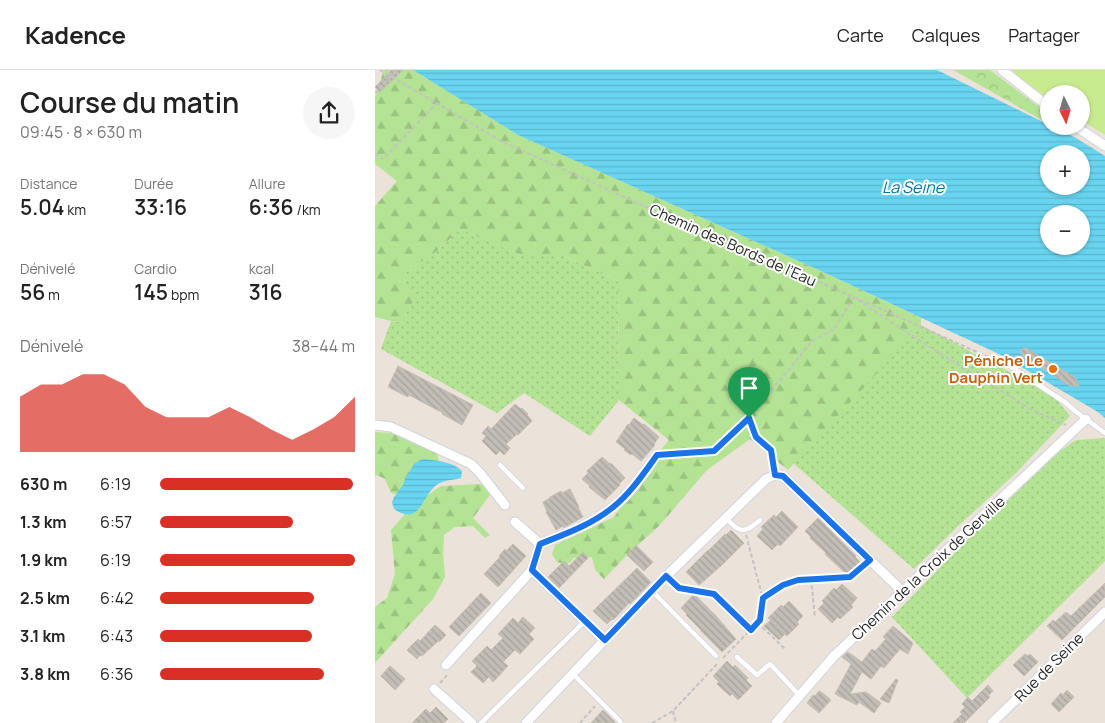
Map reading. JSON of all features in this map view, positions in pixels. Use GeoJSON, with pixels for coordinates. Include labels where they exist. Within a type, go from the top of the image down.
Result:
{"type":"FeatureCollection","features":[{"type":"Feature","properties":{"kind":"street"},"geometry":{"type":"LineString","coordinates":[[1002,70],[1040,100]]}},
{"type":"Feature","properties":{"kind":"street"},"geometry":{"type":"LineString","coordinates":[[1088,135],[1105,146]]}},
{"type":"Feature","properties":{"kind":"street","name":"Chemin de la Croix de Gerville"},"geometry":{"type":"LineString","coordinates":[[776,723],[834,656],[1086,419]]}},
{"type":"Feature","properties":{"kind":"street"},"geometry":{"type":"LineString","coordinates":[[375,425],[391,427],[471,464],[481,473],[505,505]]}},
{"type":"Feature","properties":{"kind":"street"},"geometry":{"type":"LineString","coordinates":[[540,544],[579,529],[613,508],[637,483],[657,455]]}},
{"type":"Feature","properties":{"kind":"street"},"geometry":{"type":"LineString","coordinates":[[526,723],[666,576],[766,479],[775,475],[783,476],[903,592]]}},
{"type":"Feature","properties":{"kind":"street"},"geometry":{"type":"LineString","coordinates":[[515,522],[540,544]]}},
{"type":"Feature","properties":{"kind":"street"},"geometry":{"type":"LineString","coordinates":[[446,665],[532,570],[540,544]]}},
{"type":"Feature","properties":{"kind":"street"},"geometry":{"type":"LineString","coordinates":[[532,570],[605,640]]}},
{"type":"Feature","properties":{"kind":"street","name":"Rue de Seine"},"geometry":{"type":"LineString","coordinates":[[992,723],[1105,612]]}},
{"type":"Feature","properties":{"kind":"street"},"geometry":{"type":"LineString","coordinates":[[434,689],[471,723]]}},
{"type":"Feature","properties":{"kind":"lane"},"geometry":{"type":"LineString","coordinates":[[1010,366],[1067,402],[1075,411],[1105,433]]}},
{"type":"Feature","properties":{"kind":"lane"},"geometry":{"type":"LineString","coordinates":[[500,466],[523,488]]}},
{"type":"Feature","properties":{"kind":"lane"},"geometry":{"type":"LineString","coordinates":[[726,518],[738,529],[744,530],[751,528],[760,520]]}},
{"type":"Feature","properties":{"kind":"lane"},"geometry":{"type":"LineString","coordinates":[[651,591],[716,656]]}},
{"type":"Feature","properties":{"kind":"lane"},"geometry":{"type":"LineString","coordinates":[[481,723],[585,621]]}},
{"type":"Feature","properties":{"kind":"lane"},"geometry":{"type":"LineString","coordinates":[[737,657],[757,675],[770,664],[799,696]]}},
{"type":"Feature","properties":{"kind":"lane"},"geometry":{"type":"LineString","coordinates":[[573,674],[620,721]]}},
{"type":"Feature","properties":{"kind":"path","name":"Chemin des Bords de l’Eau"},"geometry":{"type":"LineString","coordinates":[[381,70],[501,141],[666,216],[1010,366]]}},
{"type":"Feature","properties":{"kind":"path"},"geometry":{"type":"LineString","coordinates":[[375,92],[397,70]]}},
{"type":"Feature","properties":{"kind":"path"},"geometry":{"type":"LineString","coordinates":[[375,154],[383,159],[438,103]]}},
{"type":"Feature","properties":{"kind":"path"},"geometry":{"type":"LineString","coordinates":[[657,455],[714,451],[749,418],[812,341],[834,329],[854,297],[923,343],[1034,411],[1075,429]]}},
{"type":"Feature","properties":{"kind":"path"},"geometry":{"type":"LineString","coordinates":[[749,418],[756,437],[771,450],[775,475]]}},
{"type":"Feature","properties":{"kind":"path"},"geometry":{"type":"LineString","coordinates":[[651,723],[673,711],[760,620],[763,598],[744,530]]}},
{"type":"Feature","properties":{"kind":"path"},"geometry":{"type":"LineString","coordinates":[[763,598],[783,585],[798,580],[850,577],[870,560]]}},
{"type":"Feature","properties":{"kind":"path"},"geometry":{"type":"LineString","coordinates":[[666,576],[679,588],[714,594],[751,630]]}},
{"type":"Feature","properties":{"kind":"path"},"geometry":{"type":"LineString","coordinates":[[811,579],[815,618]]}},
{"type":"Feature","properties":{"kind":"path"},"geometry":{"type":"LineString","coordinates":[[758,622],[785,649]]}},
{"type":"Feature","properties":{"kind":"path"},"geometry":{"type":"LineString","coordinates":[[580,723],[600,701]]}},
{"type":"Feature","properties":{"kind":"path"},"geometry":{"type":"LineString","coordinates":[[673,711],[676,723]]}},
{"type":"Feature","properties":{"kind":"green space"},"geometry":{"type":"Polygon","coordinates":[[[384,70],[413,70],[518,135],[921,318],[921,325],[788,470],[750,439],[707,470],[659,526],[604,579],[595,570],[592,557],[574,558],[567,565],[557,562],[552,554],[555,545],[614,517],[634,483],[669,440],[619,400],[618,281],[562,255],[521,255],[460,229],[437,251],[404,274],[405,285],[415,299],[401,322],[375,317],[375,206],[397,181],[375,164],[375,97],[384,70]]]}},
{"type":"Feature","properties":{"kind":"green space"},"geometry":{"type":"Polygon","coordinates":[[[953,70],[990,70],[1040,108],[1040,119],[953,70]]]}},
{"type":"Feature","properties":{"kind":"green space"},"geometry":{"type":"Polygon","coordinates":[[[1009,70],[1105,70],[1105,135],[1090,126],[1090,85],[1040,85],[1040,92],[1009,70]]]}},
{"type":"Feature","properties":{"kind":"green space"},"geometry":{"type":"Polygon","coordinates":[[[460,229],[521,255],[562,255],[618,281],[619,400],[590,436],[524,393],[497,413],[381,349],[391,321],[401,322],[405,285],[404,274],[437,251],[460,229]]]}},
{"type":"Feature","properties":{"kind":"green space"},"geometry":{"type":"Polygon","coordinates":[[[921,325],[1054,396],[1070,416],[1016,473],[914,569],[793,463],[921,325]]]}},
{"type":"Feature","properties":{"kind":"green space"},"geometry":{"type":"Polygon","coordinates":[[[375,432],[391,433],[437,453],[439,463],[406,496],[391,493],[385,479],[377,475],[375,477],[375,432]]]}},
{"type":"Feature","properties":{"kind":"green space"},"geometry":{"type":"Polygon","coordinates":[[[1105,438],[1105,561],[967,698],[892,617],[974,533],[1060,451],[1076,440],[1105,438]]]}},
{"type":"Feature","properties":{"kind":"green space"},"geometry":{"type":"Polygon","coordinates":[[[481,484],[495,488],[473,518],[490,535],[485,538],[473,526],[455,527],[444,535],[445,577],[433,599],[375,663],[375,607],[387,598],[395,574],[391,530],[413,505],[441,486],[481,484]]]}},
{"type":"Feature","properties":{"kind":"water","name":"La Seine"},"geometry":{"type":"Polygon","coordinates":[[[413,70],[937,70],[1040,121],[1040,135],[1070,135],[1076,138],[1087,145],[1040,145],[1040,195],[1090,195],[1090,147],[1105,156],[1105,418],[1098,412],[1001,355],[821,271],[518,135],[413,70]]]}},
{"type":"Feature","properties":{"kind":"water"},"geometry":{"type":"Polygon","coordinates":[[[426,459],[445,462],[458,468],[462,471],[461,478],[438,484],[428,494],[416,512],[403,514],[394,509],[392,502],[394,497],[414,464],[426,459]]]}},
{"type":"Feature","properties":{"kind":"building"},"geometry":{"type":"Polygon","coordinates":[[[392,70],[403,70],[380,92],[375,87],[392,70]]]}},
{"type":"Feature","properties":{"kind":"building"},"geometry":{"type":"Polygon","coordinates":[[[1026,348],[1074,377],[1079,386],[1069,385],[1022,356],[1021,350],[1026,348]]]}},
{"type":"Feature","properties":{"kind":"building"},"geometry":{"type":"Polygon","coordinates":[[[398,366],[473,405],[462,425],[409,395],[408,397],[388,387],[398,366]]]}},
{"type":"Feature","properties":{"kind":"building"},"geometry":{"type":"Polygon","coordinates":[[[515,404],[528,414],[532,421],[506,444],[510,448],[504,455],[500,451],[496,455],[482,441],[486,436],[482,433],[488,426],[491,429],[515,404]]]}},
{"type":"Feature","properties":{"kind":"building"},"geometry":{"type":"Polygon","coordinates":[[[634,418],[659,437],[655,445],[641,461],[624,450],[616,442],[634,418]]]}},
{"type":"Feature","properties":{"kind":"building"},"geometry":{"type":"Polygon","coordinates":[[[602,457],[611,463],[625,478],[605,500],[582,479],[588,473],[587,471],[602,457]]]}},
{"type":"Feature","properties":{"kind":"building"},"geometry":{"type":"Polygon","coordinates":[[[570,489],[583,517],[564,528],[563,526],[556,530],[543,502],[561,491],[562,493],[570,489]]]}},
{"type":"Feature","properties":{"kind":"building"},"geometry":{"type":"Polygon","coordinates":[[[782,511],[798,527],[780,546],[778,544],[772,550],[757,536],[763,529],[761,527],[774,515],[776,517],[782,511]]]}},
{"type":"Feature","properties":{"kind":"building"},"geometry":{"type":"Polygon","coordinates":[[[818,518],[860,562],[847,575],[805,531],[818,518]]]}},
{"type":"Feature","properties":{"kind":"building"},"geometry":{"type":"Polygon","coordinates":[[[731,530],[744,543],[699,585],[686,572],[731,530]]]}},
{"type":"Feature","properties":{"kind":"building"},"geometry":{"type":"Polygon","coordinates":[[[513,544],[526,556],[498,587],[484,574],[505,549],[506,551],[513,544]]]}},
{"type":"Feature","properties":{"kind":"building"},"geometry":{"type":"Polygon","coordinates":[[[636,545],[653,562],[644,571],[627,555],[636,545]]]}},
{"type":"Feature","properties":{"kind":"building"},"geometry":{"type":"Polygon","coordinates":[[[583,552],[588,558],[559,588],[548,577],[564,561],[569,566],[583,552]]]}},
{"type":"Feature","properties":{"kind":"building"},"geometry":{"type":"Polygon","coordinates":[[[637,568],[651,582],[607,624],[593,611],[637,568]]]}},
{"type":"Feature","properties":{"kind":"building"},"geometry":{"type":"Polygon","coordinates":[[[1105,583],[1105,597],[1062,640],[1047,626],[1053,620],[1055,622],[1066,612],[1071,616],[1105,583]]]}},
{"type":"Feature","properties":{"kind":"building"},"geometry":{"type":"Polygon","coordinates":[[[842,584],[857,598],[851,605],[853,607],[840,619],[838,617],[832,623],[818,609],[824,603],[822,601],[834,588],[836,590],[842,584]]]}},
{"type":"Feature","properties":{"kind":"building"},"geometry":{"type":"Polygon","coordinates":[[[481,593],[491,603],[459,636],[449,627],[481,593]]]}},
{"type":"Feature","properties":{"kind":"building"},"geometry":{"type":"Polygon","coordinates":[[[694,594],[736,639],[722,652],[681,608],[694,594]]]}},
{"type":"Feature","properties":{"kind":"building"},"geometry":{"type":"Polygon","coordinates":[[[789,601],[803,616],[797,622],[799,624],[787,636],[785,634],[779,640],[764,626],[771,620],[768,618],[781,605],[783,607],[789,601]]]}},
{"type":"Feature","properties":{"kind":"building"},"geometry":{"type":"Polygon","coordinates":[[[523,617],[535,628],[529,634],[534,639],[520,654],[515,650],[503,662],[508,666],[493,682],[489,677],[483,683],[471,672],[477,666],[472,661],[487,646],[491,650],[503,638],[498,634],[513,618],[518,623],[523,617]]]}},
{"type":"Feature","properties":{"kind":"building"},"geometry":{"type":"Polygon","coordinates":[[[435,625],[446,635],[417,659],[407,650],[418,639],[420,641],[435,625]]]}},
{"type":"Feature","properties":{"kind":"building"},"geometry":{"type":"Polygon","coordinates":[[[893,626],[913,643],[908,654],[900,649],[884,668],[881,666],[871,679],[862,672],[850,694],[866,692],[881,703],[874,713],[859,702],[857,705],[835,694],[851,664],[842,657],[848,652],[862,662],[872,649],[875,651],[886,639],[883,637],[893,626]]]}},
{"type":"Feature","properties":{"kind":"building"},"geometry":{"type":"Polygon","coordinates":[[[1025,654],[1028,656],[1030,654],[1038,662],[1024,676],[1013,665],[1025,654]]]}},
{"type":"Feature","properties":{"kind":"building"},"geometry":{"type":"Polygon","coordinates":[[[727,661],[733,667],[735,665],[748,678],[746,680],[752,686],[738,700],[732,694],[730,696],[717,684],[719,682],[713,676],[727,661]]]}},
{"type":"Feature","properties":{"kind":"building"},"geometry":{"type":"Polygon","coordinates":[[[390,666],[405,679],[395,690],[381,676],[390,666]]]}},
{"type":"Feature","properties":{"kind":"building"},"geometry":{"type":"Polygon","coordinates":[[[896,679],[898,680],[889,703],[880,699],[896,679]]]}},
{"type":"Feature","properties":{"kind":"building"},"geometry":{"type":"Polygon","coordinates":[[[988,685],[993,691],[988,696],[990,697],[964,723],[953,723],[962,714],[960,712],[965,707],[962,704],[968,697],[972,701],[988,685]]]}},
{"type":"Feature","properties":{"kind":"building"},"geometry":{"type":"Polygon","coordinates":[[[1067,690],[1074,697],[1059,712],[1051,704],[1061,693],[1063,695],[1067,690]]]}},
{"type":"Feature","properties":{"kind":"building"},"geometry":{"type":"Polygon","coordinates":[[[819,691],[831,700],[819,713],[807,703],[819,691]]]}},
{"type":"Feature","properties":{"kind":"building"},"geometry":{"type":"Polygon","coordinates":[[[436,707],[448,719],[444,723],[412,723],[426,709],[430,713],[436,707]]]}},
{"type":"Feature","properties":{"kind":"building"},"geometry":{"type":"Polygon","coordinates":[[[603,710],[616,723],[591,723],[603,710]]]}},
{"type":"Feature","properties":{"kind":"place","name":"Péniche Le Dauphin Vert"},"geometry":{"type":"Point","coordinates":[1053,369]}},
{"type":"Feature","properties":{"kind":"route"},"geometry":{"type":"LineString","coordinates":[[749,418],[756,437],[771,450],[775,475],[783,476],[870,560],[850,577],[798,580],[783,585],[763,598],[760,620],[751,630],[714,594],[679,588],[666,576],[605,640],[532,570],[540,544],[579,529],[613,508],[637,483],[657,455],[714,451],[749,418]]}}]}
